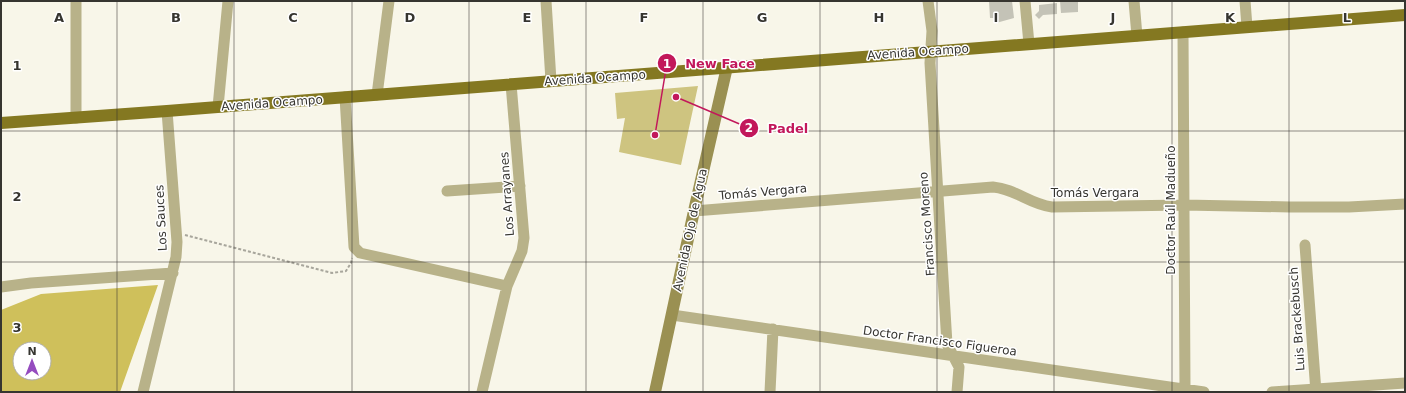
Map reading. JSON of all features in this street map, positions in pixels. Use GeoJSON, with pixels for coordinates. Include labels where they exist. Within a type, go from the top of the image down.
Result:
{"type":"FeatureCollection","features":[{"type":"Feature","properties":{"kind":"main road","name":"Avenida Ocampo"},"geometry":{"type":"LineString","coordinates":[[1,123],[1405,15]]}},
{"type":"Feature","properties":{"kind":"main road","name":"Avenida Ojo de Agua"},"geometry":{"type":"LineString","coordinates":[[655,392],[726,67]]}},
{"type":"Feature","properties":{"kind":"street"},"geometry":{"type":"LineString","coordinates":[[76,1],[76,118]]}},
{"type":"Feature","properties":{"kind":"street"},"geometry":{"type":"LineString","coordinates":[[218,107],[228,1]]}},
{"type":"Feature","properties":{"kind":"street"},"geometry":{"type":"LineString","coordinates":[[377,94],[389,1]]}},
{"type":"Feature","properties":{"kind":"street"},"geometry":{"type":"LineString","coordinates":[[546,1],[551,81]]}},
{"type":"Feature","properties":{"kind":"street","name":"Francisco Moreno"},"geometry":{"type":"LineString","coordinates":[[928,1],[932,31],[930,51],[947,344],[959,367],[957,392]]}},
{"type":"Feature","properties":{"kind":"street"},"geometry":{"type":"LineString","coordinates":[[1025,1],[1029,44]]}},
{"type":"Feature","properties":{"kind":"street"},"geometry":{"type":"LineString","coordinates":[[1134,1],[1137,36]]}},
{"type":"Feature","properties":{"kind":"street"},"geometry":{"type":"LineString","coordinates":[[1245,1],[1247,27]]}},
{"type":"Feature","properties":{"kind":"street","name":"Doctor Raúl Madueño"},"geometry":{"type":"LineString","coordinates":[[1183,32],[1185,389]]}},
{"type":"Feature","properties":{"kind":"street","name":"Los Arrayanes"},"geometry":{"type":"LineString","coordinates":[[482,392],[507,286],[522,251],[524,238],[511,84]]}},
{"type":"Feature","properties":{"kind":"street"},"geometry":{"type":"LineString","coordinates":[[345,97],[354,247],[360,253],[507,286]]}},
{"type":"Feature","properties":{"kind":"street","name":"Los Sauces"},"geometry":{"type":"LineString","coordinates":[[143,392],[176,257],[176,233],[167,111]]}},
{"type":"Feature","properties":{"kind":"street"},"geometry":{"type":"LineString","coordinates":[[447,191],[520,186]]}},
{"type":"Feature","properties":{"kind":"street","name":"Tomás Vergara"},"geometry":{"type":"LineString","coordinates":[[694,211],[938,190],[993,187],[1012,191],[1034,203],[1052,207],[1184,205],[1349,207],[1405,204]]}},
{"type":"Feature","properties":{"kind":"street","name":"Luis Brackebusch"},"geometry":{"type":"LineString","coordinates":[[1304,245],[1315,391]]}},
{"type":"Feature","properties":{"kind":"street"},"geometry":{"type":"LineString","coordinates":[[1,287],[31,283],[173,273]]}},
{"type":"Feature","properties":{"kind":"street","name":"Doctor Francisco Figueroa"},"geometry":{"type":"LineString","coordinates":[[672,315],[952,356],[1140,387],[1185,389],[1204,392]]}},
{"type":"Feature","properties":{"kind":"street"},"geometry":{"type":"LineString","coordinates":[[770,392],[773,330]]}},
{"type":"Feature","properties":{"kind":"street"},"geometry":{"type":"LineString","coordinates":[[1272,392],[1315,391],[1405,383]]}},
{"type":"Feature","properties":{"kind":"path"},"geometry":{"type":"LineString","coordinates":[[176,233],[332,273],[346,271],[351,263],[354,247]]}},
{"type":"Feature","properties":{"kind":"shaded area"},"geometry":{"type":"Polygon","coordinates":[[[698,86],[681,165],[619,152],[625,118],[617,119],[615,93],[698,86]]]}},
{"type":"Feature","properties":{"kind":"shaded area"},"geometry":{"type":"Polygon","coordinates":[[[158,285],[120,392],[1,392],[1,310],[41,294],[158,285]]]}},
{"type":"Feature","properties":{"kind":"building"},"geometry":{"type":"Polygon","coordinates":[[[989,1],[1012,1],[1014,18],[996,23],[996,18],[990,18],[989,1]]]}},
{"type":"Feature","properties":{"kind":"building"},"geometry":{"type":"Polygon","coordinates":[[[1060,1],[1078,1],[1078,12],[1061,13],[1060,1]]]}},
{"type":"Feature","properties":{"kind":"building"},"geometry":{"type":"Polygon","coordinates":[[[1057,3],[1057,14],[1043,15],[1039,19],[1035,15],[1039,11],[1039,5],[1057,3]]]}},
{"type":"Feature","properties":{"kind":"place","name":"Padel"},"geometry":{"type":"Point","coordinates":[676,97]}},
{"type":"Feature","properties":{"kind":"place","name":"New Face"},"geometry":{"type":"Point","coordinates":[655,135]}}]}
